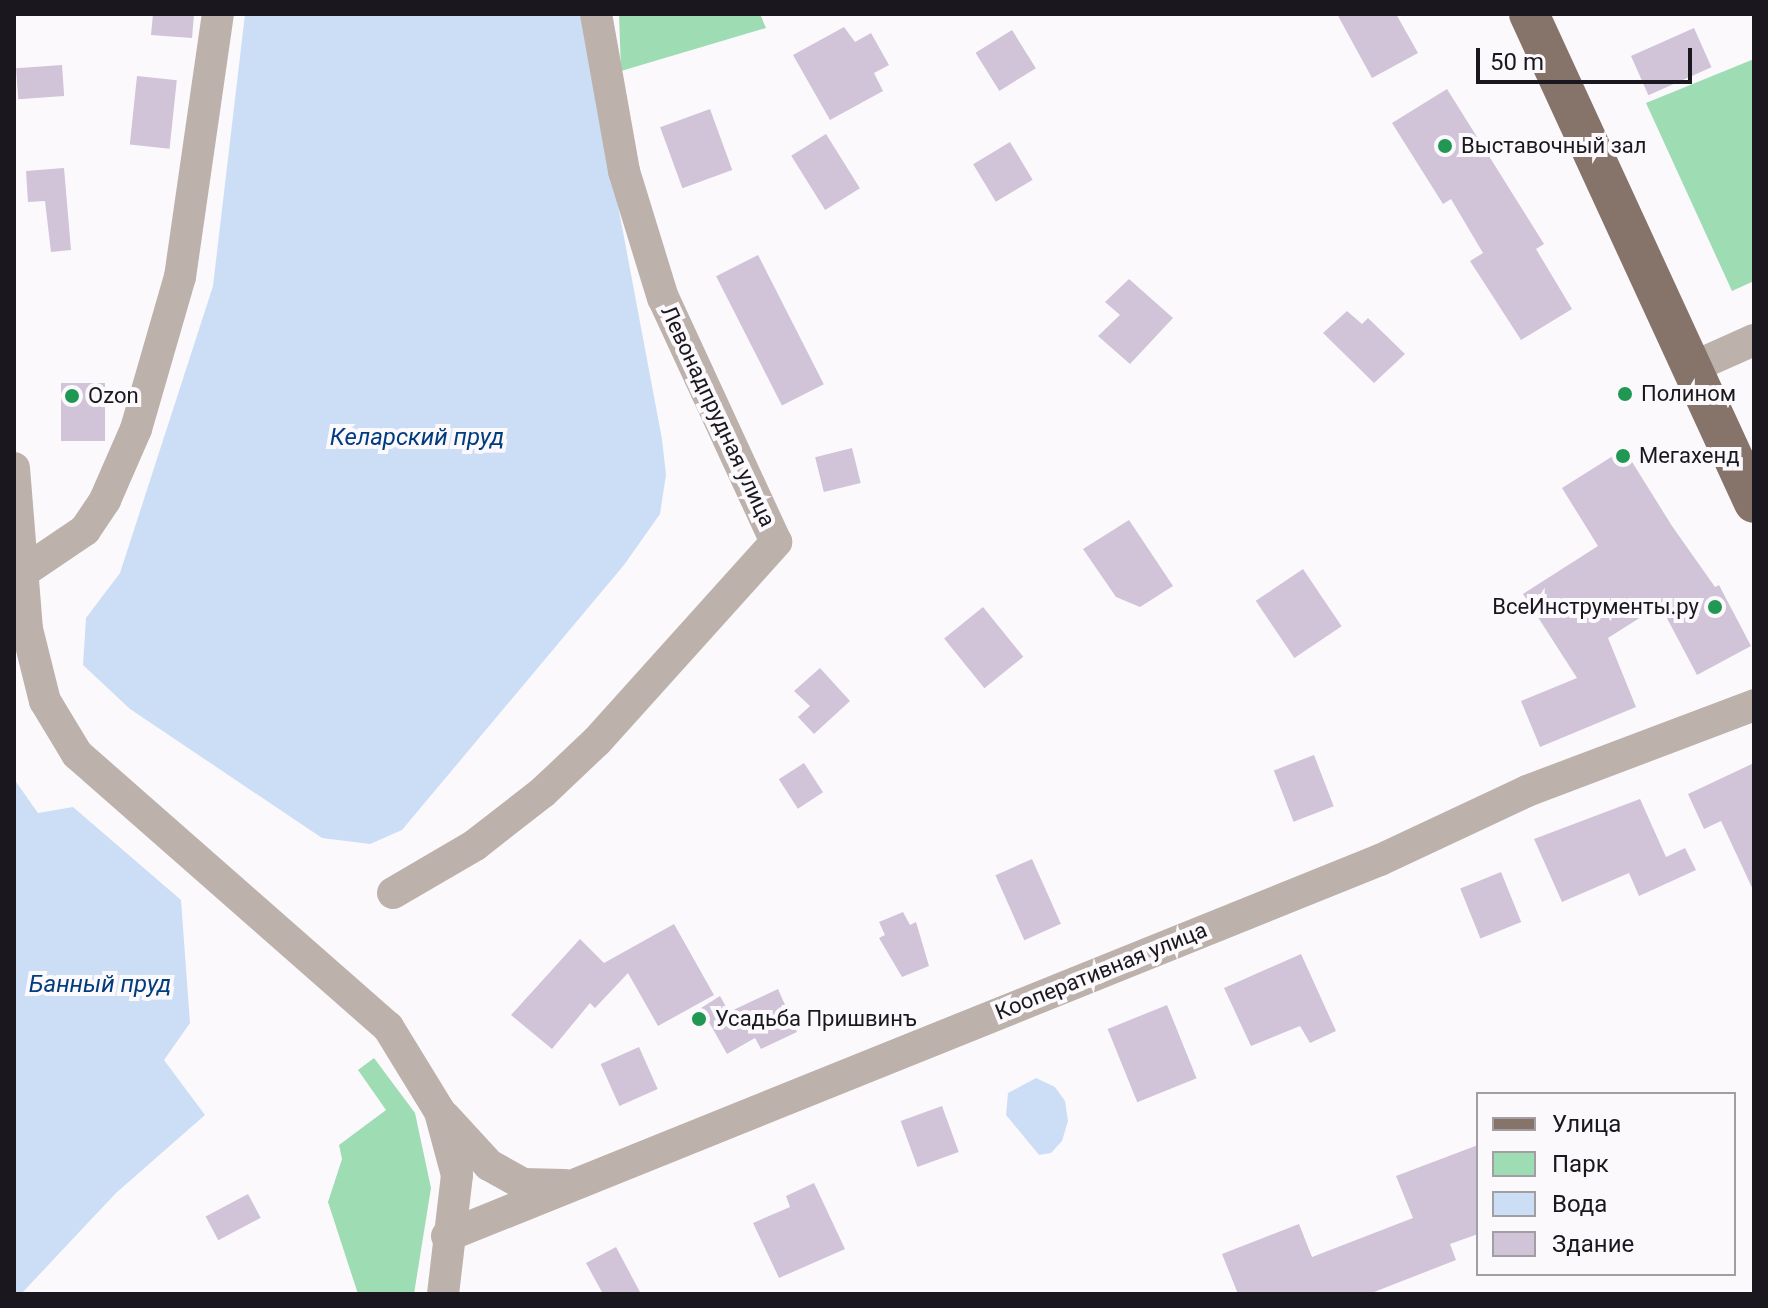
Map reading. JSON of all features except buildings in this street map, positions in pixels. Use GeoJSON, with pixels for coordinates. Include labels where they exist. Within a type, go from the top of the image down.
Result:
{"type":"FeatureCollection","features":[{"type":"Feature","properties":{"kind":"main road"},"geometry":{"type":"LineString","coordinates":[[1529,14],[1754,503]]}},
{"type":"Feature","properties":{"kind":"street"},"geometry":{"type":"LineString","coordinates":[[23,572],[85,530],[105,500],[136,429],[180,277],[218,14]]}},
{"type":"Feature","properties":{"kind":"street","name":"Левонадпрудная улица"},"geometry":{"type":"LineString","coordinates":[[393,893],[475,845],[543,792],[597,741],[776,542],[663,298],[624,171],[596,14]]}},
{"type":"Feature","properties":{"kind":"street"},"geometry":{"type":"LineString","coordinates":[[1691,368],[1754,340]]}},
{"type":"Feature","properties":{"kind":"street"},"geometry":{"type":"LineString","coordinates":[[14,468],[23,572],[20,631],[45,701],[77,754],[388,1027],[440,1112],[489,1165],[523,1184],[581,1184]]}},
{"type":"Feature","properties":{"kind":"street","name":"Кооперативная улица"},"geometry":{"type":"LineString","coordinates":[[447,1236],[1380,860],[1527,791],[1754,705]]}},
{"type":"Feature","properties":{"kind":"street"},"geometry":{"type":"LineString","coordinates":[[440,1112],[457,1175],[447,1236],[443,1294]]}},
{"type":"Feature","properties":{"kind":"green space"},"geometry":{"type":"Polygon","coordinates":[[[619,14],[760,14],[766,28],[621,71],[619,14]]]}},
{"type":"Feature","properties":{"kind":"green space"},"geometry":{"type":"Polygon","coordinates":[[[1754,59],[1754,281],[1732,291],[1646,103],[1754,59]]]}},
{"type":"Feature","properties":{"kind":"green space"},"geometry":{"type":"Polygon","coordinates":[[[374,1058],[415,1113],[431,1188],[414,1294],[358,1294],[328,1202],[342,1159],[339,1145],[386,1110],[358,1070],[374,1058]]]}},
{"type":"Feature","properties":{"kind":"water","name":"Келарский пруд"},"geometry":{"type":"Polygon","coordinates":[[[245,14],[582,14],[662,439],[666,475],[660,514],[624,565],[402,830],[370,844],[322,838],[130,709],[83,665],[86,618],[120,573],[213,286],[245,14]]]}},
{"type":"Feature","properties":{"kind":"water","name":"Банный пруд"},"geometry":{"type":"Polygon","coordinates":[[[14,779],[38,813],[73,807],[181,900],[190,1023],[164,1060],[205,1115],[116,1193],[21,1294],[14,1294],[14,779]]]}},
{"type":"Feature","properties":{"kind":"water"},"geometry":{"type":"Polygon","coordinates":[[[1036,1078],[1055,1087],[1065,1101],[1068,1121],[1062,1141],[1051,1153],[1039,1155],[1006,1115],[1008,1093],[1036,1078]]]}},
{"type":"Feature","properties":{"kind":"place","name":"Выставочный зал"},"geometry":{"type":"Point","coordinates":[1445,146]}},
{"type":"Feature","properties":{"kind":"place","name":"Полином"},"geometry":{"type":"Point","coordinates":[1625,394]}},
{"type":"Feature","properties":{"kind":"place","name":"Ozon"},"geometry":{"type":"Point","coordinates":[72,396]}},
{"type":"Feature","properties":{"kind":"place","name":"Мегахенд"},"geometry":{"type":"Point","coordinates":[1623,456]}},
{"type":"Feature","properties":{"kind":"place","name":"ВсеИнструменты.ру"},"geometry":{"type":"Point","coordinates":[1715,607]}},
{"type":"Feature","properties":{"kind":"place","name":"Усадьба Пришвинъ"},"geometry":{"type":"Point","coordinates":[699,1019]}}]}
